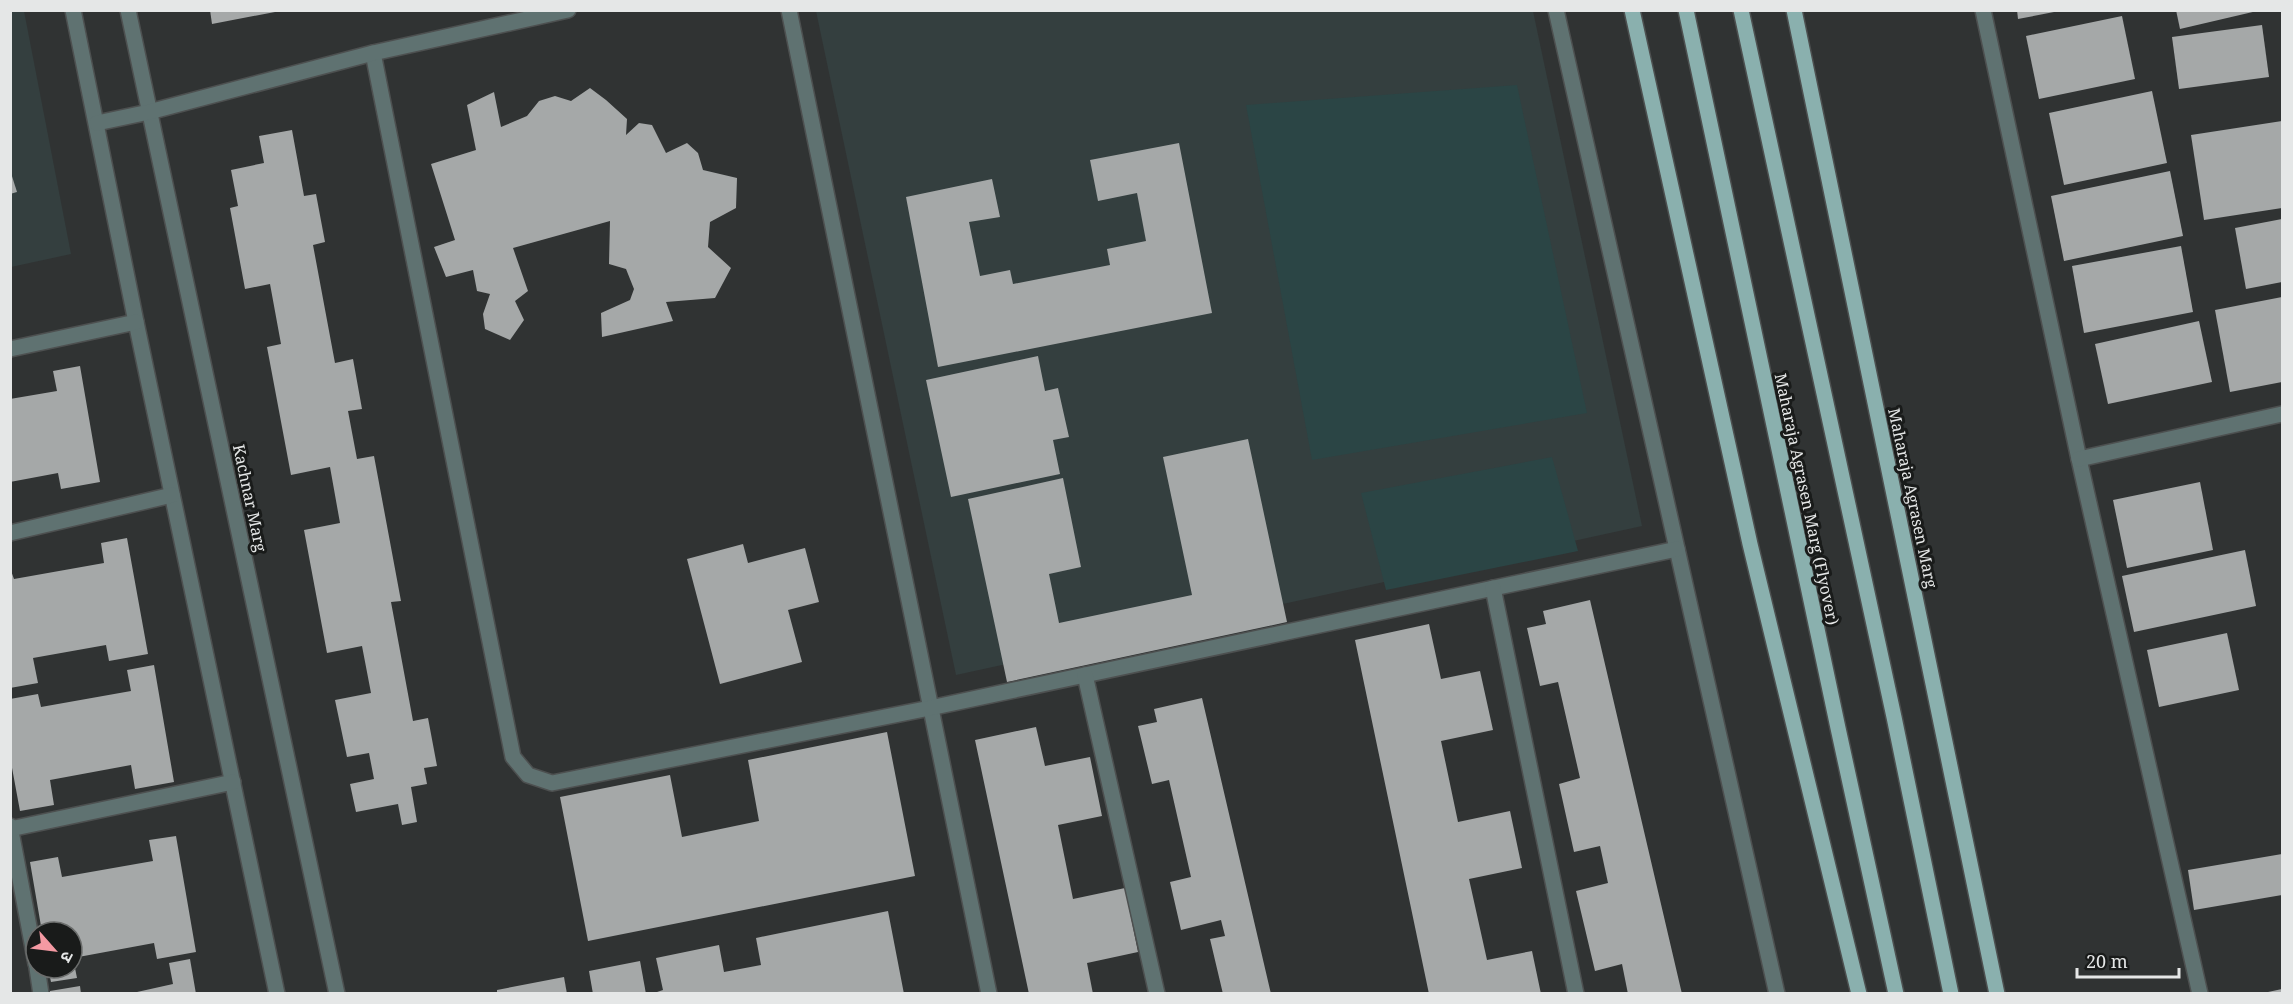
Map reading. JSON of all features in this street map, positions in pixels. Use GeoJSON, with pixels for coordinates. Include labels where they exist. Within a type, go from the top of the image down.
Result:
{"type":"FeatureCollection","features":[{"type":"Feature","properties":{"kind":"main road"},"geometry":{"type":"LineString","coordinates":[[1632,10],[1748,532],[1858,993]]}},
{"type":"Feature","properties":{"kind":"main road","name":"Maharaja Agrasen Marg (Flyover)"},"geometry":{"type":"LineString","coordinates":[[1686,10],[1896,993]]}},
{"type":"Feature","properties":{"kind":"main road"},"geometry":{"type":"LineString","coordinates":[[1742,10],[1951,993]]}},
{"type":"Feature","properties":{"kind":"main road","name":"Maharaja Agrasen Marg"},"geometry":{"type":"LineString","coordinates":[[1794,10],[1997,993]]}},
{"type":"Feature","properties":{"kind":"street"},"geometry":{"type":"LineString","coordinates":[[73,10],[277,993]]}},
{"type":"Feature","properties":{"kind":"street","name":"Kachnar Marg"},"geometry":{"type":"LineString","coordinates":[[128,10],[337,993]]}},
{"type":"Feature","properties":{"kind":"street"},"geometry":{"type":"LineString","coordinates":[[97,123],[149,112],[373,53],[568,10]]}},
{"type":"Feature","properties":{"kind":"street"},"geometry":{"type":"LineString","coordinates":[[789,10],[989,993]]}},
{"type":"Feature","properties":{"kind":"street"},"geometry":{"type":"LineString","coordinates":[[1556,10],[1777,993]]}},
{"type":"Feature","properties":{"kind":"street"},"geometry":{"type":"LineString","coordinates":[[1983,10],[2079,459],[2200,993]]}},
{"type":"Feature","properties":{"kind":"street"},"geometry":{"type":"LineString","coordinates":[[373,53],[513,757],[528,775],[552,783],[930,708],[1677,549]]}},
{"type":"Feature","properties":{"kind":"street"},"geometry":{"type":"LineString","coordinates":[[10,349],[136,322]]}},
{"type":"Feature","properties":{"kind":"street"},"geometry":{"type":"LineString","coordinates":[[2079,459],[2283,414]]}},
{"type":"Feature","properties":{"kind":"street"},"geometry":{"type":"LineString","coordinates":[[10,533],[172,495]]}},
{"type":"Feature","properties":{"kind":"street"},"geometry":{"type":"LineString","coordinates":[[1493,588],[1576,993]]}},
{"type":"Feature","properties":{"kind":"street"},"geometry":{"type":"LineString","coordinates":[[1085,675],[1157,993]]}},
{"type":"Feature","properties":{"kind":"street"},"geometry":{"type":"LineString","coordinates":[[28,920],[11,828],[233,782]]}},
{"type":"Feature","properties":{"kind":"shaded area"},"geometry":{"type":"Polygon","coordinates":[[[10,11],[24,11],[71,254],[11,267],[10,11]]]}},
{"type":"Feature","properties":{"kind":"shaded area"},"geometry":{"type":"Polygon","coordinates":[[[816,11],[1533,11],[1642,526],[956,675],[816,11]]]}},
{"type":"Feature","properties":{"kind":"shaded area"},"geometry":{"type":"Polygon","coordinates":[[[1517,85],[1587,413],[1312,460],[1246,105],[1517,85]]]}},
{"type":"Feature","properties":{"kind":"shaded area"},"geometry":{"type":"Polygon","coordinates":[[[1552,457],[1578,551],[1386,590],[1361,493],[1552,457]]]}},
{"type":"Feature","properties":{"kind":"building"},"geometry":{"type":"Polygon","coordinates":[[[210,10],[275,10],[275,12],[212,24],[210,10]]]}},
{"type":"Feature","properties":{"kind":"building"},"geometry":{"type":"Polygon","coordinates":[[[2017,10],[2054,10],[2054,12],[2018,19],[2017,10]]]}},
{"type":"Feature","properties":{"kind":"building"},"geometry":{"type":"Polygon","coordinates":[[[2176,10],[2257,10],[2257,11],[2180,29],[2176,10]]]}},
{"type":"Feature","properties":{"kind":"building"},"geometry":{"type":"Polygon","coordinates":[[[2122,16],[2135,79],[2039,99],[2026,36],[2122,16]]]}},
{"type":"Feature","properties":{"kind":"building"},"geometry":{"type":"Polygon","coordinates":[[[2262,25],[2269,77],[2179,89],[2172,37],[2262,25]]]}},
{"type":"Feature","properties":{"kind":"building"},"geometry":{"type":"Polygon","coordinates":[[[590,88],[627,119],[626,135],[639,123],[652,125],[666,153],[687,143],[698,153],[703,170],[737,178],[736,208],[710,222],[708,247],[731,268],[715,298],[666,302],[673,321],[602,337],[601,313],[630,300],[634,289],[626,269],[609,264],[610,221],[513,248],[528,291],[515,301],[524,320],[510,340],[485,329],[483,314],[490,294],[477,291],[473,270],[446,277],[434,247],[455,240],[431,164],[476,150],[467,105],[494,92],[501,127],[527,116],[539,101],[555,96],[571,101],[590,88]]]}},
{"type":"Feature","properties":{"kind":"building"},"geometry":{"type":"Polygon","coordinates":[[[2152,91],[2167,163],[2064,185],[2049,113],[2152,91]]]}},
{"type":"Feature","properties":{"kind":"building"},"geometry":{"type":"Polygon","coordinates":[[[2282,121],[2282,208],[2204,220],[2191,135],[2282,121]]]}},
{"type":"Feature","properties":{"kind":"building"},"geometry":{"type":"Polygon","coordinates":[[[292,130],[304,196],[316,194],[325,242],[313,245],[335,363],[353,359],[362,409],[348,411],[357,459],[374,456],[401,601],[391,602],[413,721],[428,718],[437,766],[424,768],[427,784],[411,787],[417,822],[402,825],[398,804],[356,812],[350,784],[374,779],[369,753],[347,757],[335,700],[371,693],[362,646],[327,653],[304,530],[340,523],[330,467],[291,475],[267,347],[281,344],[270,284],[245,289],[230,208],[238,206],[231,170],[264,163],[259,136],[292,130]]]}},
{"type":"Feature","properties":{"kind":"building"},"geometry":{"type":"Polygon","coordinates":[[[1179,143],[1212,313],[938,367],[906,197],[992,179],[1000,217],[969,222],[980,276],[1010,270],[1013,284],[1110,265],[1107,249],[1146,241],[1137,193],[1098,201],[1090,160],[1179,143]]]}},
{"type":"Feature","properties":{"kind":"building"},"geometry":{"type":"Polygon","coordinates":[[[10,170],[17,192],[10,194],[10,170]]]}},
{"type":"Feature","properties":{"kind":"building"},"geometry":{"type":"Polygon","coordinates":[[[2170,171],[2183,236],[2064,261],[2051,196],[2170,171]]]}},
{"type":"Feature","properties":{"kind":"building"},"geometry":{"type":"Polygon","coordinates":[[[2282,219],[2282,282],[2246,289],[2235,228],[2282,219]]]}},
{"type":"Feature","properties":{"kind":"building"},"geometry":{"type":"Polygon","coordinates":[[[2181,246],[2193,312],[2084,333],[2072,266],[2181,246]]]}},
{"type":"Feature","properties":{"kind":"building"},"geometry":{"type":"Polygon","coordinates":[[[2282,297],[2282,382],[2230,392],[2215,310],[2282,297]]]}},
{"type":"Feature","properties":{"kind":"building"},"geometry":{"type":"Polygon","coordinates":[[[2199,321],[2212,382],[2108,404],[2095,344],[2199,321]]]}},
{"type":"Feature","properties":{"kind":"building"},"geometry":{"type":"Polygon","coordinates":[[[1038,356],[1045,391],[1058,388],[1069,437],[1053,440],[1060,474],[951,497],[926,380],[1038,356]]]}},
{"type":"Feature","properties":{"kind":"building"},"geometry":{"type":"Polygon","coordinates":[[[80,366],[100,482],[61,489],[58,473],[10,482],[10,399],[57,391],[53,371],[80,366]]]}},
{"type":"Feature","properties":{"kind":"building"},"geometry":{"type":"Polygon","coordinates":[[[1248,439],[1287,622],[1007,682],[968,499],[1063,478],[1081,567],[1049,574],[1059,623],[1192,595],[1163,457],[1248,439]]]}},
{"type":"Feature","properties":{"kind":"building"},"geometry":{"type":"Polygon","coordinates":[[[2200,482],[2213,550],[2127,568],[2113,500],[2200,482]]]}},
{"type":"Feature","properties":{"kind":"building"},"geometry":{"type":"Polygon","coordinates":[[[127,538],[148,654],[109,661],[106,645],[33,658],[38,683],[10,688],[10,568],[14,579],[104,563],[101,543],[127,538]]]}},
{"type":"Feature","properties":{"kind":"building"},"geometry":{"type":"Polygon","coordinates":[[[743,544],[748,563],[805,548],[819,602],[788,610],[802,662],[720,684],[687,559],[743,544]]]}},
{"type":"Feature","properties":{"kind":"building"},"geometry":{"type":"Polygon","coordinates":[[[2245,550],[2256,606],[2134,632],[2122,576],[2245,550]]]}},
{"type":"Feature","properties":{"kind":"building"},"geometry":{"type":"Polygon","coordinates":[[[1590,600],[1682,994],[1628,994],[1622,964],[1595,971],[1576,891],[1608,883],[1600,846],[1574,852],[1559,784],[1580,778],[1558,682],[1540,686],[1527,628],[1546,624],[1543,611],[1590,600]]]}},
{"type":"Feature","properties":{"kind":"building"},"geometry":{"type":"Polygon","coordinates":[[[1429,624],[1441,679],[1480,671],[1493,730],[1441,741],[1458,822],[1510,811],[1522,868],[1469,879],[1487,960],[1532,951],[1541,994],[1429,994],[1355,640],[1429,624]]]}},
{"type":"Feature","properties":{"kind":"building"},"geometry":{"type":"Polygon","coordinates":[[[2227,633],[2239,690],[2159,707],[2147,650],[2227,633]]]}},
{"type":"Feature","properties":{"kind":"building"},"geometry":{"type":"Polygon","coordinates":[[[154,665],[174,782],[135,789],[131,765],[50,780],[54,805],[20,811],[10,757],[10,699],[38,694],[41,707],[131,691],[127,670],[154,665]]]}},
{"type":"Feature","properties":{"kind":"building"},"geometry":{"type":"Polygon","coordinates":[[[1202,698],[1271,994],[1223,994],[1210,939],[1225,936],[1221,920],[1181,930],[1170,882],[1191,877],[1169,780],[1152,784],[1138,726],[1157,722],[1154,709],[1202,698]]]}},
{"type":"Feature","properties":{"kind":"building"},"geometry":{"type":"Polygon","coordinates":[[[1036,727],[1045,766],[1090,757],[1102,816],[1058,825],[1073,899],[1125,888],[1138,952],[1087,963],[1093,994],[1029,994],[975,740],[1036,727]]]}},
{"type":"Feature","properties":{"kind":"building"},"geometry":{"type":"Polygon","coordinates":[[[887,732],[915,876],[588,941],[560,797],[670,775],[682,837],[759,821],[748,760],[887,732]]]}},
{"type":"Feature","properties":{"kind":"building"},"geometry":{"type":"Polygon","coordinates":[[[176,836],[196,952],[157,959],[154,943],[84,956],[84,920],[40,920],[30,862],[58,857],[62,877],[153,861],[149,840],[176,836]]]}},
{"type":"Feature","properties":{"kind":"building"},"geometry":{"type":"Polygon","coordinates":[[[2282,854],[2282,895],[2194,910],[2188,870],[2282,854]]]}},
{"type":"Feature","properties":{"kind":"building"},"geometry":{"type":"Polygon","coordinates":[[[888,911],[904,994],[651,994],[663,990],[656,958],[719,945],[724,972],[761,965],[756,938],[888,911]]]}},
{"type":"Feature","properties":{"kind":"building"},"geometry":{"type":"Polygon","coordinates":[[[190,959],[196,994],[128,994],[173,984],[169,963],[190,959]]]}},
{"type":"Feature","properties":{"kind":"building"},"geometry":{"type":"Polygon","coordinates":[[[640,961],[646,994],[593,994],[589,971],[640,961]]]}},
{"type":"Feature","properties":{"kind":"building"},"geometry":{"type":"Polygon","coordinates":[[[564,977],[567,994],[497,994],[497,990],[564,977]]]}},
{"type":"Feature","properties":{"kind":"building"},"geometry":{"type":"Polygon","coordinates":[[[80,986],[81,994],[50,994],[50,991],[80,986]]]}},
{"type":"Feature","properties":{"kind":"building"},"geometry":{"type":"Polygon","coordinates":[[[2282,989],[2282,994],[2268,994],[2268,992],[2282,989]]]}}]}
